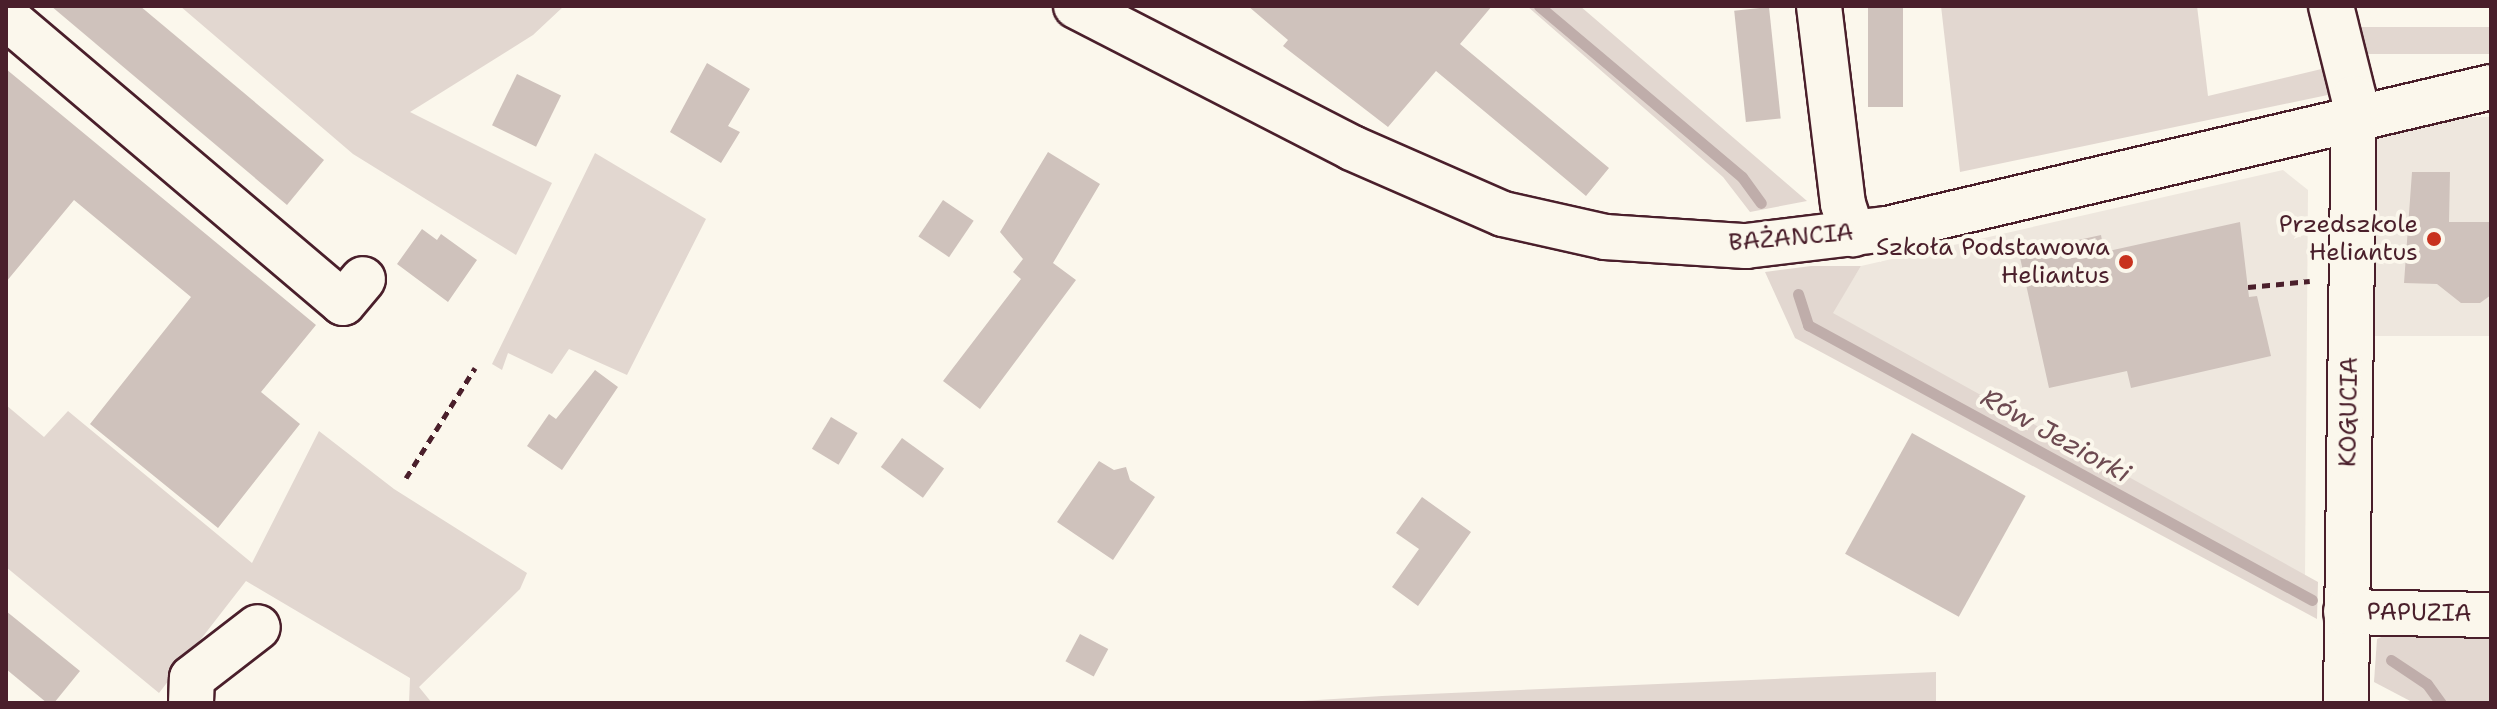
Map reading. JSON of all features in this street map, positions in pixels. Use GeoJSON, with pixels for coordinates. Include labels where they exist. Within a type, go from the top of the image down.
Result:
{"type":"FeatureCollection","features":[{"type":"Feature","properties":{"kind":"street","name":"BAŻANCIA"},"geometry":{"type":"LineString","coordinates":[[1076,6],[1352,148],[1503,214],[1605,237],[1746,246],[1853,234],[2354,122],[2491,87]]}},
{"type":"Feature","properties":{"kind":"street"},"geometry":{"type":"LineString","coordinates":[[1819,6],[1841,193],[1853,234]]}},
{"type":"Feature","properties":{"kind":"street","name":"KOGUCIA"},"geometry":{"type":"LineString","coordinates":[[2331,6],[2354,98],[2346,703]]}},
{"type":"Feature","properties":{"kind":"street"},"geometry":{"type":"LineString","coordinates":[[6,17],[343,303],[363,279]]}},
{"type":"Feature","properties":{"kind":"street","name":"PAPUZIA"},"geometry":{"type":"LineString","coordinates":[[2346,612],[2491,615]]}},
{"type":"Feature","properties":{"kind":"street"},"geometry":{"type":"LineString","coordinates":[[191,703],[192,678],[258,627]]}},
{"type":"Feature","properties":{"kind":"path"},"geometry":{"type":"LineString","coordinates":[[2248,287],[2321,280]]}},
{"type":"Feature","properties":{"kind":"path"},"geometry":{"type":"LineString","coordinates":[[406,478],[475,368]]}},
{"type":"Feature","properties":{"kind":"shaded area"},"geometry":{"type":"Polygon","coordinates":[[[180,6],[564,6],[533,35],[410,112],[552,183],[516,255],[353,154],[180,6]]]}},
{"type":"Feature","properties":{"kind":"shaded area"},"geometry":{"type":"Polygon","coordinates":[[[1527,6],[1580,6],[1807,201],[1750,212],[1723,177],[1527,6]]]}},
{"type":"Feature","properties":{"kind":"shaded area"},"geometry":{"type":"Polygon","coordinates":[[[1941,6],[2197,6],[2208,96],[2334,66],[2342,92],[1960,172],[1941,6]]]}},
{"type":"Feature","properties":{"kind":"shaded area"},"geometry":{"type":"Polygon","coordinates":[[[2356,27],[2491,27],[2491,54],[2356,54],[2356,27]]]}},
{"type":"Feature","properties":{"kind":"shaded area","name":"Przedszkole Heliantus"},"geometry":{"type":"Polygon","coordinates":[[[2373,117],[2491,117],[2491,336],[2373,336],[2373,117]]]}},
{"type":"Feature","properties":{"kind":"shaded area"},"geometry":{"type":"Polygon","coordinates":[[[595,153],[706,219],[627,375],[569,349],[552,374],[508,353],[502,370],[492,364],[595,153]]]}},
{"type":"Feature","properties":{"kind":"shaded area"},"geometry":{"type":"Polygon","coordinates":[[[2283,170],[2308,190],[2305,578],[1832,313],[1861,266],[2283,170]]]}},
{"type":"Feature","properties":{"kind":"shaded area"},"geometry":{"type":"Polygon","coordinates":[[[1811,266],[1861,266],[1833,313],[2318,582],[2317,619],[1795,338],[1765,272],[1811,266]]]}},
{"type":"Feature","properties":{"kind":"shaded area"},"geometry":{"type":"Polygon","coordinates":[[[6,405],[44,437],[68,411],[252,563],[319,431],[394,489],[527,573],[520,589],[419,687],[432,703],[409,703],[410,678],[246,581],[159,693],[6,567],[6,405]]]}},
{"type":"Feature","properties":{"kind":"shaded area"},"geometry":{"type":"Polygon","coordinates":[[[2388,634],[2491,636],[2491,703],[2414,703],[2374,682],[2377,639],[2388,634]]]}},
{"type":"Feature","properties":{"kind":"shaded area"},"geometry":{"type":"Polygon","coordinates":[[[1936,672],[1936,703],[1269,703],[1382,696],[1936,672]]]}},
{"type":"Feature","properties":{"kind":"building"},"geometry":{"type":"Polygon","coordinates":[[[51,6],[140,6],[324,160],[287,205],[51,6]]]}},
{"type":"Feature","properties":{"kind":"building"},"geometry":{"type":"Polygon","coordinates":[[[1248,6],[1492,6],[1460,44],[1609,168],[1586,196],[1436,71],[1388,127],[1283,46],[1288,40],[1248,6]]]}},
{"type":"Feature","properties":{"kind":"building"},"geometry":{"type":"Polygon","coordinates":[[[1868,6],[1903,6],[1903,107],[1868,107],[1868,6]]]}},
{"type":"Feature","properties":{"kind":"building"},"geometry":{"type":"Polygon","coordinates":[[[1769,7],[1781,118],[1746,122],[1734,11],[1769,7]]]}},
{"type":"Feature","properties":{"kind":"building"},"geometry":{"type":"Polygon","coordinates":[[[707,63],[750,89],[728,126],[740,132],[721,163],[670,132],[707,63]]]}},
{"type":"Feature","properties":{"kind":"building"},"geometry":{"type":"Polygon","coordinates":[[[6,69],[316,325],[261,392],[300,424],[218,528],[90,424],[191,297],[74,200],[6,282],[6,69]]]}},
{"type":"Feature","properties":{"kind":"building"},"geometry":{"type":"Polygon","coordinates":[[[517,74],[561,95],[536,147],[492,125],[517,74]]]}},
{"type":"Feature","properties":{"kind":"building"},"geometry":{"type":"Polygon","coordinates":[[[1048,152],[1100,184],[1053,263],[1076,280],[980,409],[943,381],[1021,279],[1013,272],[1023,259],[1000,232],[1048,152]]]}},
{"type":"Feature","properties":{"kind":"building"},"geometry":{"type":"Polygon","coordinates":[[[2412,172],[2450,172],[2449,222],[2491,222],[2491,295],[2480,303],[2461,303],[2437,284],[2404,283],[2412,172]]]}},
{"type":"Feature","properties":{"kind":"building"},"geometry":{"type":"Polygon","coordinates":[[[943,200],[974,221],[949,257],[918,236],[943,200]]]}},
{"type":"Feature","properties":{"kind":"building"},"geometry":{"type":"Polygon","coordinates":[[[2240,222],[2249,297],[2257,296],[2271,356],[2131,388],[2127,371],[2049,388],[2019,253],[2101,235],[2104,252],[2240,222]]]}},
{"type":"Feature","properties":{"kind":"building"},"geometry":{"type":"Polygon","coordinates":[[[422,229],[437,240],[441,234],[477,260],[448,302],[397,264],[422,229]]]}},
{"type":"Feature","properties":{"kind":"building"},"geometry":{"type":"Polygon","coordinates":[[[595,370],[618,387],[562,470],[527,446],[549,414],[556,419],[595,370]]]}},
{"type":"Feature","properties":{"kind":"building"},"geometry":{"type":"Polygon","coordinates":[[[831,417],[858,433],[839,465],[812,449],[831,417]]]}},
{"type":"Feature","properties":{"kind":"building"},"geometry":{"type":"Polygon","coordinates":[[[1912,433],[2026,496],[1959,617],[1845,554],[1912,433]]]}},
{"type":"Feature","properties":{"kind":"building"},"geometry":{"type":"Polygon","coordinates":[[[902,438],[944,469],[923,498],[881,467],[902,438]]]}},
{"type":"Feature","properties":{"kind":"building"},"geometry":{"type":"Polygon","coordinates":[[[1099,461],[1114,470],[1126,467],[1130,480],[1155,497],[1113,560],[1057,522],[1099,461]]]}},
{"type":"Feature","properties":{"kind":"building"},"geometry":{"type":"Polygon","coordinates":[[[1422,497],[1471,532],[1418,606],[1392,587],[1419,549],[1396,533],[1422,497]]]}},
{"type":"Feature","properties":{"kind":"building"},"geometry":{"type":"Polygon","coordinates":[[[6,611],[80,671],[54,703],[47,703],[6,669],[6,611]]]}},
{"type":"Feature","properties":{"kind":"building"},"geometry":{"type":"Polygon","coordinates":[[[1080,634],[1108,649],[1094,676],[1065,661],[1080,634]]]}},
{"type":"Feature","properties":{"kind":"waterway","name":"Rów Jeziorki"},"geometry":{"type":"LineString","coordinates":[[1539,6],[1742,177],[1761,203]]}},
{"type":"Feature","properties":{"kind":"waterway","name":"Rów Jeziorki"},"geometry":{"type":"LineString","coordinates":[[1798,294],[1808,325],[2312,600]]}},
{"type":"Feature","properties":{"kind":"waterway","name":"Rów Jeziorki"},"geometry":{"type":"LineString","coordinates":[[2391,660],[2427,684],[2441,703]]}},
{"type":"Feature","properties":{"kind":"place","name":"Przedszkole Heliantus"},"geometry":{"type":"Point","coordinates":[2434,239]}},
{"type":"Feature","properties":{"kind":"place","name":"Szkoła Podstawowa Heliantus"},"geometry":{"type":"Point","coordinates":[2126,262]}}]}
